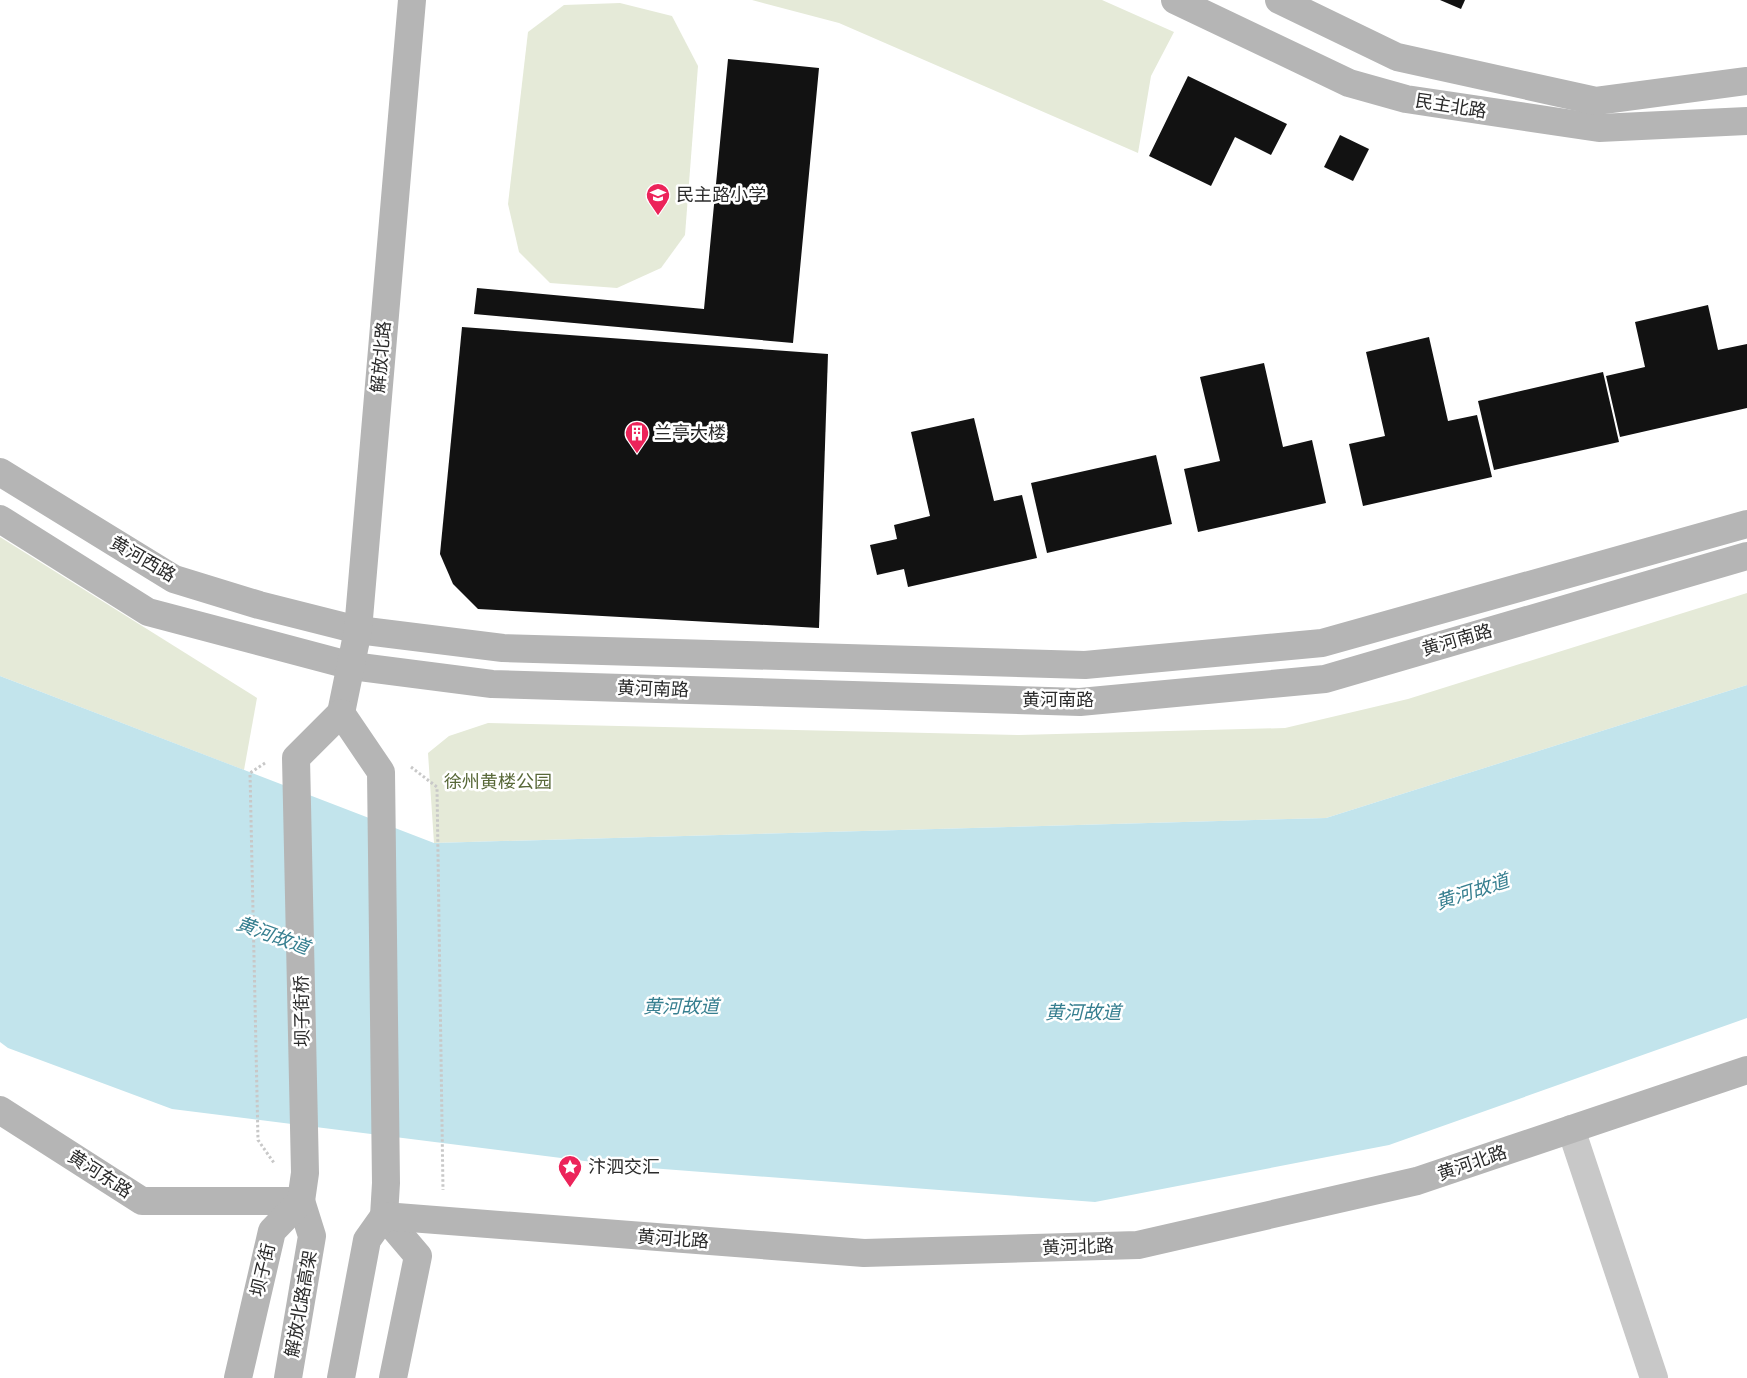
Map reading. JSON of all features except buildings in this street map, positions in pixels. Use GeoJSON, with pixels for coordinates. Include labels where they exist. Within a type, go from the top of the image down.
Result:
{"type":"FeatureCollection","features":[{"type":"Feature","properties":{"kind":"main road","name":"解放北路"},"geometry":{"type":"LineString","coordinates":[[341,713],[358,630],[412,0]]}},
{"type":"Feature","properties":{"kind":"main road","name":"民主北路"},"geometry":{"type":"LineString","coordinates":[[1175,0],[1349,83],[1406,99],[1599,128],[1747,122]]}},
{"type":"Feature","properties":{"kind":"main road","name":"民主北路"},"geometry":{"type":"LineString","coordinates":[[1279,0],[1396,57],[1596,101],[1747,81]]}},
{"type":"Feature","properties":{"kind":"main road","name":"黄河西路"},"geometry":{"type":"LineString","coordinates":[[0,472],[174,579],[259,605],[358,630]]}},
{"type":"Feature","properties":{"kind":"main road"},"geometry":{"type":"LineString","coordinates":[[0,519],[148,612],[352,666]]}},
{"type":"Feature","properties":{"kind":"main road","name":"黄河南路"},"geometry":{"type":"LineString","coordinates":[[358,630],[503,648],[1085,665],[1322,643],[1747,524]]}},
{"type":"Feature","properties":{"kind":"main road","name":"黄河南路"},"geometry":{"type":"LineString","coordinates":[[352,666],[492,684],[1080,702],[1325,679],[1747,556]]}},
{"type":"Feature","properties":{"kind":"main road"},"geometry":{"type":"LineString","coordinates":[[341,713],[381,772],[386,1184],[384,1216],[366,1240],[341,1378]]}},
{"type":"Feature","properties":{"kind":"main road","name":"坝子街桥"},"geometry":{"type":"LineString","coordinates":[[301,1201],[305,1173],[296,758],[341,713]]}},
{"type":"Feature","properties":{"kind":"main road","name":"黄河北路"},"geometry":{"type":"LineString","coordinates":[[384,1216],[864,1253],[1138,1245],[1417,1181],[1747,1070]]}},
{"type":"Feature","properties":{"kind":"main road","name":"黄河东路"},"geometry":{"type":"LineString","coordinates":[[0,1110],[142,1201],[301,1201]]}},
{"type":"Feature","properties":{"kind":"main road","name":"坝子街"},"geometry":{"type":"LineString","coordinates":[[238,1378],[272,1231],[301,1201]]}},
{"type":"Feature","properties":{"kind":"main road","name":"解放北路高架"},"geometry":{"type":"LineString","coordinates":[[288,1378],[312,1236],[301,1201]]}},
{"type":"Feature","properties":{"kind":"main road"},"geometry":{"type":"LineString","coordinates":[[384,1216],[418,1256],[393,1378]]}},
{"type":"Feature","properties":{"kind":"street"},"geometry":{"type":"LineString","coordinates":[[1571,1129],[1654,1378]]}},
{"type":"Feature","properties":{"kind":"path"},"geometry":{"type":"LineString","coordinates":[[250,773],[258,1140]]}},
{"type":"Feature","properties":{"kind":"path"},"geometry":{"type":"LineString","coordinates":[[436,787],[443,1192]]}},
{"type":"Feature","properties":{"kind":"green space"},"geometry":{"type":"Polygon","coordinates":[[[752,0],[1102,0],[1174,32],[1151,76],[1138,153],[839,23],[752,0]]]}},
{"type":"Feature","properties":{"kind":"green space"},"geometry":{"type":"Polygon","coordinates":[[[620,3],[672,16],[698,66],[685,235],[661,268],[617,288],[550,283],[519,252],[508,204],[528,32],[564,5],[620,3]]]}},
{"type":"Feature","properties":{"kind":"green space"},"geometry":{"type":"Polygon","coordinates":[[[0,537],[257,698],[244,770],[0,676],[0,537]]]}},
{"type":"Feature","properties":{"kind":"green space","name":"徐州黄楼公园"},"geometry":{"type":"Polygon","coordinates":[[[1747,593],[1747,685],[1326,818],[434,843],[428,753],[449,736],[488,723],[1019,735],[1285,728],[1408,699],[1747,593]]]}},
{"type":"Feature","properties":{"kind":"water","name":"黄河故道"},"geometry":{"type":"Polygon","coordinates":[[[0,676],[434,843],[1326,818],[1747,685],[1747,1018],[1389,1145],[1095,1202],[624,1166],[172,1109],[8,1048],[0,1042],[0,676]]]}},
{"type":"Feature","properties":{"kind":"place","name":"民主路小学"},"geometry":{"type":"Point","coordinates":[658,216]}},
{"type":"Feature","properties":{"kind":"place","name":"兰亭大楼"},"geometry":{"type":"Point","coordinates":[637,454]}},
{"type":"Feature","properties":{"kind":"place","name":"汴泗交汇"},"geometry":{"type":"Point","coordinates":[570,1188]}}]}
